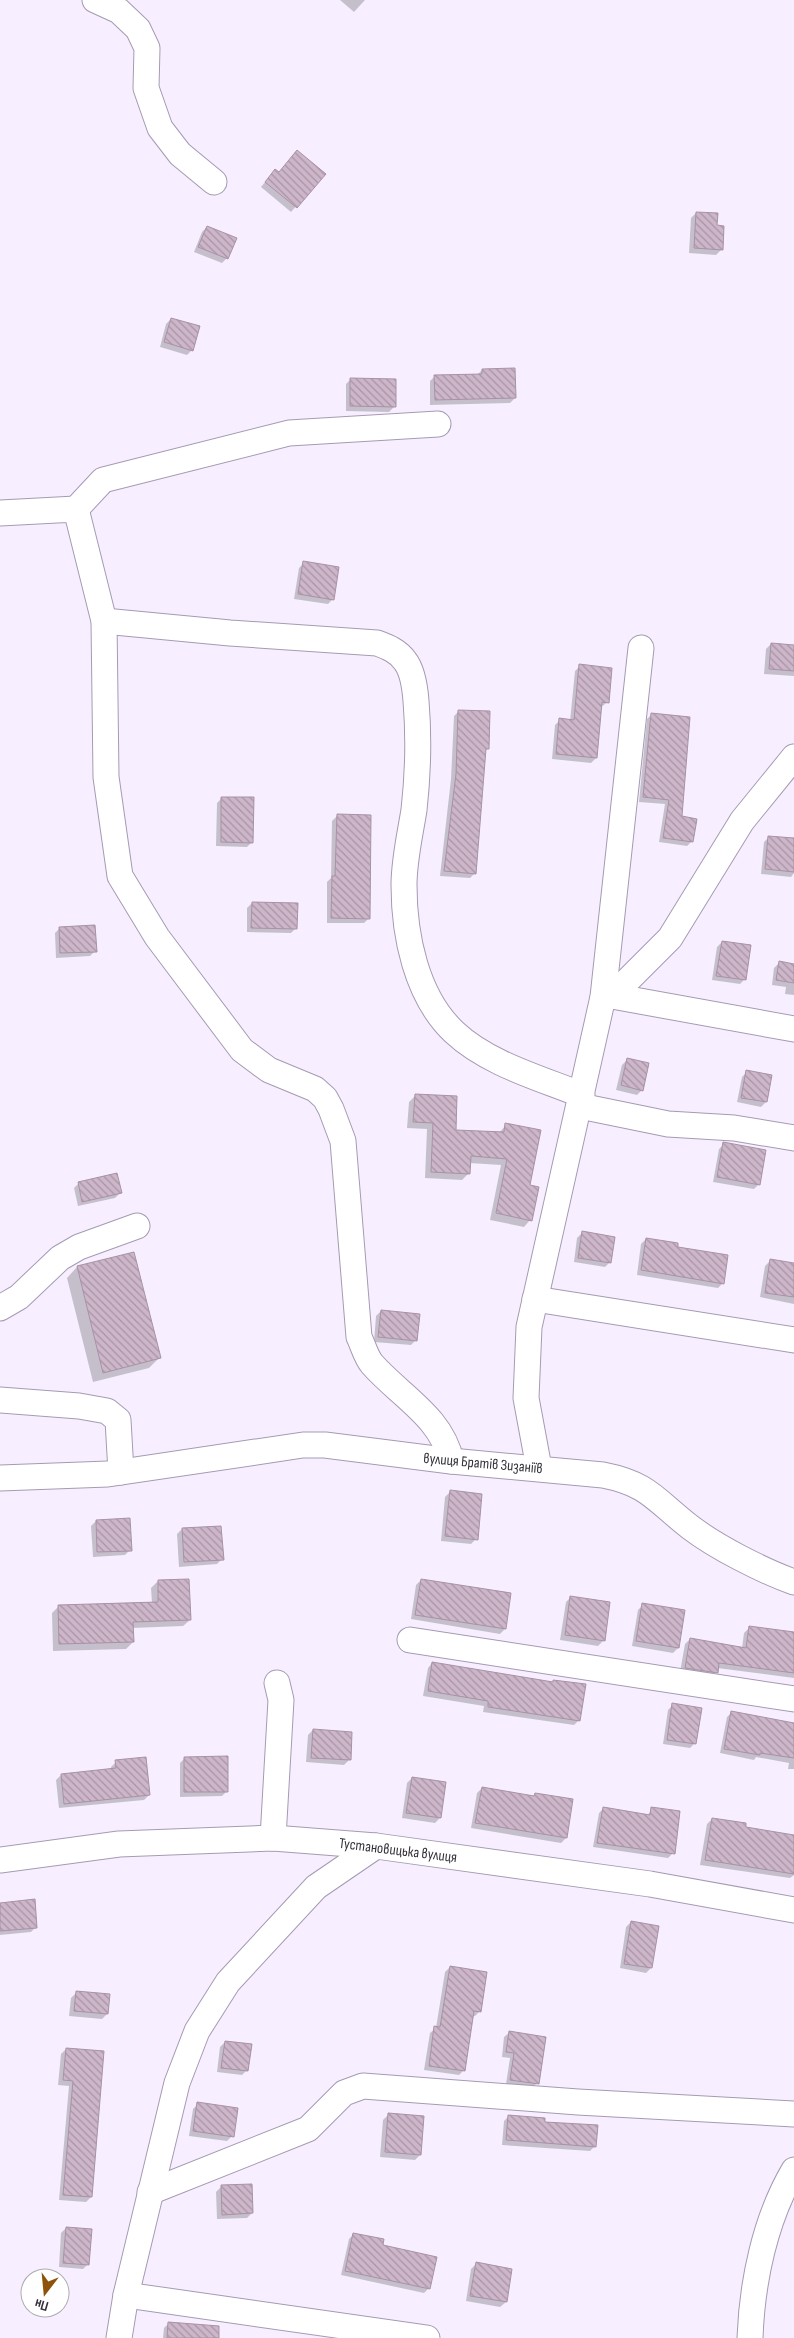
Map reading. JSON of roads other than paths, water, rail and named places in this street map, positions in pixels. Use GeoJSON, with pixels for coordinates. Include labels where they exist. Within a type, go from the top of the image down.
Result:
{"type":"FeatureCollection","features":[{"type":"Feature","properties":{"kind":"street"},"geometry":{"type":"LineString","coordinates":[[95,0],[119,11],[138,29],[147,48],[146,88],[160,128],[180,154],[214,182]]}},
{"type":"Feature","properties":{"kind":"street"},"geometry":{"type":"LineString","coordinates":[[0,513],[76,509],[103,480],[289,433],[438,424]]}},
{"type":"Feature","properties":{"kind":"street"},"geometry":{"type":"LineString","coordinates":[[76,509],[104,621],[106,777],[120,876],[157,937],[242,1050],[269,1070],[315,1089],[325,1098],[343,1141],[359,1337],[371,1363],[432,1421],[448,1447],[451,1461]]}},
{"type":"Feature","properties":{"kind":"street"},"geometry":{"type":"LineString","coordinates":[[104,621],[230,634],[377,643],[395,650],[406,662],[414,684],[418,718],[416,779],[404,886],[414,961],[426,992],[440,1018],[468,1045],[581,1100],[668,1124],[734,1128],[794,1138]]}},
{"type":"Feature","properties":{"kind":"street"},"geometry":{"type":"LineString","coordinates":[[539,1468],[526,1398],[529,1327],[581,1100],[608,996],[641,648]]}},
{"type":"Feature","properties":{"kind":"street"},"geometry":{"type":"LineString","coordinates":[[608,996],[670,938],[742,821],[794,757]]}},
{"type":"Feature","properties":{"kind":"street"},"geometry":{"type":"LineString","coordinates":[[608,996],[794,1029]]}},
{"type":"Feature","properties":{"kind":"street"},"geometry":{"type":"LineString","coordinates":[[0,1308],[19,1297],[60,1258],[72,1250],[138,1226]]}},
{"type":"Feature","properties":{"kind":"street"},"geometry":{"type":"LineString","coordinates":[[535,1300],[794,1340]]}},
{"type":"Feature","properties":{"kind":"street"},"geometry":{"type":"LineString","coordinates":[[0,1400],[79,1406],[107,1411],[118,1420],[132,1471]]}},
{"type":"Feature","properties":{"kind":"street","name":"вулиця Братів Зизаніїв"},"geometry":{"type":"LineString","coordinates":[[0,1478],[77,1476],[132,1471],[303,1445],[326,1445],[451,1461],[539,1468],[627,1480],[645,1489],[690,1527],[713,1543],[794,1582]]}},
{"type":"Feature","properties":{"kind":"street"},"geometry":{"type":"LineString","coordinates":[[410,1640],[794,1699]]}},
{"type":"Feature","properties":{"kind":"street"},"geometry":{"type":"LineString","coordinates":[[273,1838],[281,1700],[277,1683]]}},
{"type":"Feature","properties":{"kind":"street","name":"Тустановицька вулиця"},"geometry":{"type":"LineString","coordinates":[[0,1860],[119,1844],[273,1838],[376,1846],[650,1884],[794,1910]]}},
{"type":"Feature","properties":{"kind":"street"},"geometry":{"type":"LineString","coordinates":[[119,2338],[126,2295],[176,2083],[197,2031],[228,1982],[316,1887],[376,1846]]}},
{"type":"Feature","properties":{"kind":"street"},"geometry":{"type":"LineString","coordinates":[[150,2192],[308,2129],[344,2093],[364,2086],[568,2101],[794,2114]]}},
{"type":"Feature","properties":{"kind":"street"},"geometry":{"type":"LineString","coordinates":[[750,2338],[751,2307],[765,2243],[784,2188],[794,2170]]}},
{"type":"Feature","properties":{"kind":"street"},"geometry":{"type":"LineString","coordinates":[[126,2295],[427,2338]]}}]}
